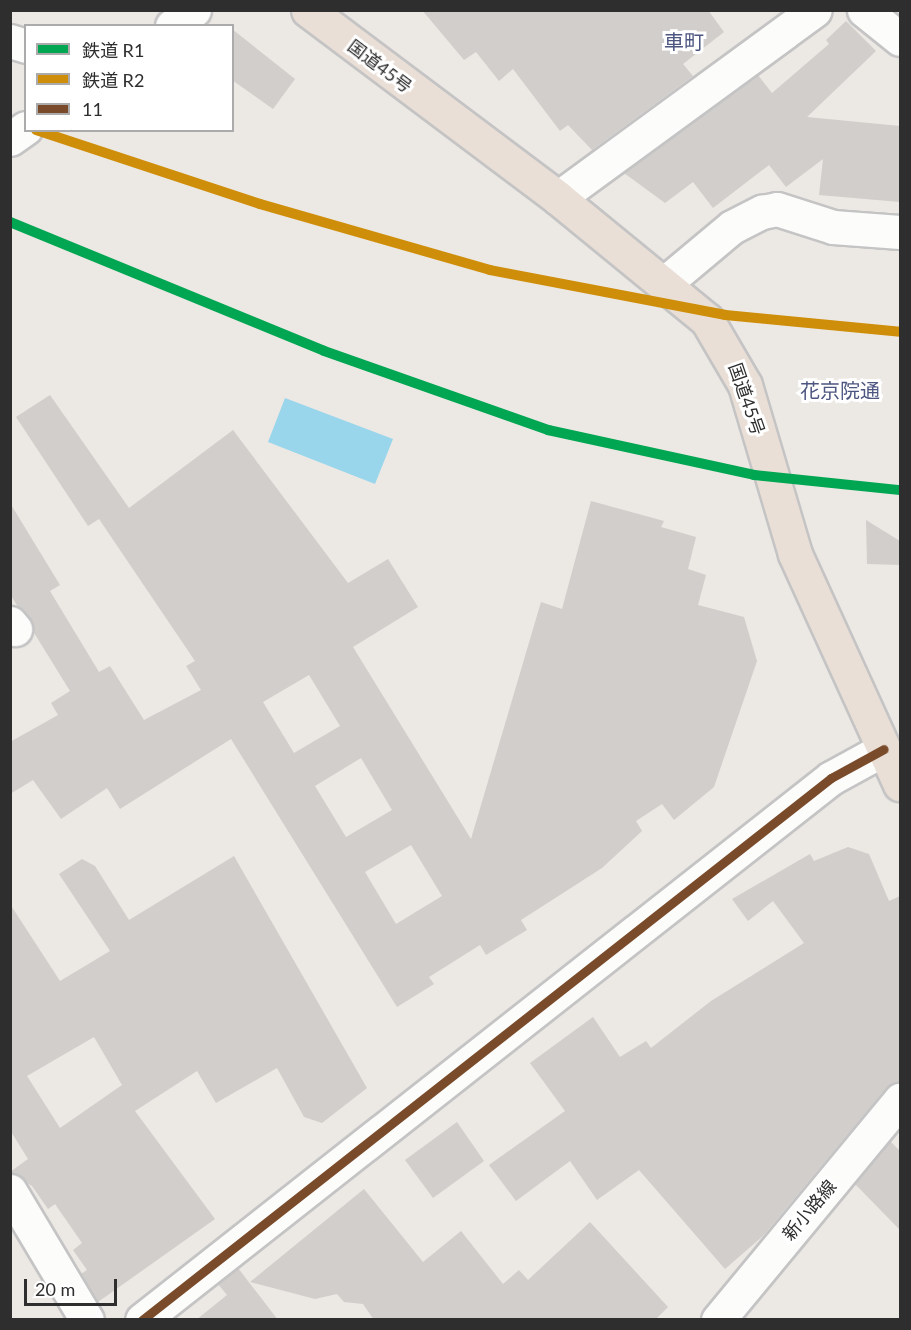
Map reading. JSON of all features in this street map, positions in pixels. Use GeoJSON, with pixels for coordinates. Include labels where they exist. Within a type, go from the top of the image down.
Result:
{"type":"FeatureCollection","features":[{"type":"Feature","properties":{"kind":"highway","name":"国道45号"},"geometry":{"type":"LineString","coordinates":[[308,10],[558,198],[665,283],[706,320],[745,385],[781,507],[812,595],[900,784]]}},
{"type":"Feature","properties":{"kind":"street"},"geometry":{"type":"LineString","coordinates":[[175,24],[194,10]]}},
{"type":"Feature","properties":{"kind":"street"},"geometry":{"type":"LineString","coordinates":[[558,198],[815,10]]}},
{"type":"Feature","properties":{"kind":"street"},"geometry":{"type":"LineString","coordinates":[[864,10],[900,39]]}},
{"type":"Feature","properties":{"kind":"street"},"geometry":{"type":"LineString","coordinates":[[10,139],[24,129]]}},
{"type":"Feature","properties":{"kind":"street"},"geometry":{"type":"LineString","coordinates":[[665,283],[732,227],[762,212],[777,209],[833,227],[900,232]]}},
{"type":"Feature","properties":{"kind":"street"},"geometry":{"type":"LineString","coordinates":[[142,1320],[831,778],[884,749]]}},
{"type":"Feature","properties":{"kind":"street","name":"新小路線"},"geometry":{"type":"LineString","coordinates":[[718,1320],[900,1100]]}},
{"type":"Feature","properties":{"kind":"street"},"geometry":{"type":"LineString","coordinates":[[10,1191],[87,1320]]}},
{"type":"Feature","properties":{"kind":"water"},"geometry":{"type":"Polygon","coordinates":[[[285,398],[393,439],[375,484],[268,442],[285,398]]]}},
{"type":"Feature","properties":{"kind":"building"},"geometry":{"type":"Polygon","coordinates":[[[422,10],[708,10],[724,32],[683,64],[693,76],[592,150],[568,125],[560,131],[513,69],[499,81],[476,52],[464,60],[422,10]]]}},
{"type":"Feature","properties":{"kind":"building"},"geometry":{"type":"Polygon","coordinates":[[[846,21],[876,51],[807,117],[900,126],[900,202],[819,195],[823,159],[786,187],[769,165],[713,208],[693,182],[665,203],[624,173],[758,75],[772,93],[829,44],[826,40],[846,21]]]}},
{"type":"Feature","properties":{"kind":"building"},"geometry":{"type":"Polygon","coordinates":[[[234,31],[295,79],[273,109],[234,81],[234,31]]]}},
{"type":"Feature","properties":{"kind":"building"},"geometry":{"type":"Polygon","coordinates":[[[50,395],[129,508],[233,430],[348,583],[388,559],[418,607],[353,647],[471,839],[541,602],[562,609],[591,501],[664,521],[661,527],[696,537],[688,569],[706,575],[698,605],[744,617],[757,661],[714,787],[674,820],[662,804],[636,821],[642,831],[602,868],[521,920],[527,930],[486,955],[480,945],[429,977],[434,984],[397,1007],[231,739],[120,809],[107,788],[61,819],[33,780],[10,794],[10,742],[58,715],[51,703],[70,691],[10,594],[10,503],[60,585],[50,591],[99,672],[110,666],[144,720],[201,690],[186,666],[195,661],[99,519],[88,526],[16,417],[50,395]],[[309,675],[263,702],[294,753],[340,726],[309,675]],[[361,758],[315,786],[346,837],[392,810],[361,758]],[[411,845],[365,872],[396,924],[442,896],[411,845]]]}},
{"type":"Feature","properties":{"kind":"building"},"geometry":{"type":"Polygon","coordinates":[[[866,520],[900,541],[900,565],[867,564],[866,520]]]}},
{"type":"Feature","properties":{"kind":"building"},"geometry":{"type":"Polygon","coordinates":[[[848,847],[869,854],[889,901],[900,896],[900,1082],[886,1088],[763,1236],[725,1269],[639,1170],[597,1200],[570,1161],[516,1201],[489,1165],[565,1111],[530,1063],[593,1017],[620,1057],[646,1041],[651,1048],[711,1001],[804,943],[773,901],[748,921],[732,899],[810,854],[814,861],[848,847]]]}},
{"type":"Feature","properties":{"kind":"building"},"geometry":{"type":"Polygon","coordinates":[[[234,856],[367,1088],[322,1123],[304,1117],[277,1068],[216,1103],[197,1071],[135,1111],[215,1219],[98,1302],[81,1274],[87,1270],[73,1250],[82,1243],[55,1204],[48,1209],[32,1186],[10,1172],[28,1159],[10,1130],[10,904],[60,981],[110,951],[59,874],[82,859],[95,866],[129,920],[234,856]],[[94,1037],[27,1076],[60,1128],[122,1085],[94,1037]]]}},
{"type":"Feature","properties":{"kind":"building"},"geometry":{"type":"Polygon","coordinates":[[[457,1122],[484,1161],[433,1198],[405,1160],[457,1122]]]}},
{"type":"Feature","properties":{"kind":"building"},"geometry":{"type":"Polygon","coordinates":[[[890,1141],[900,1151],[900,1230],[855,1184],[890,1141]]]}},
{"type":"Feature","properties":{"kind":"building"},"geometry":{"type":"Polygon","coordinates":[[[364,1189],[423,1262],[461,1231],[503,1284],[519,1270],[528,1280],[590,1222],[668,1307],[655,1320],[374,1320],[363,1304],[344,1302],[337,1294],[315,1299],[250,1282],[364,1189]]]}},
{"type":"Feature","properties":{"kind":"building"},"geometry":{"type":"Polygon","coordinates":[[[238,1268],[278,1320],[196,1320],[227,1295],[218,1284],[238,1268]]]}},
{"type":"Feature","properties":{"kind":"rail line","name":"R2"},"geometry":{"type":"LineString","coordinates":[[42,132],[260,204],[490,270],[725,315],[900,332]]}},
{"type":"Feature","properties":{"kind":"rail line","name":"R1"},"geometry":{"type":"LineString","coordinates":[[10,222],[324,351],[548,430],[754,475],[900,490]]}},
{"type":"Feature","properties":{"kind":"transit line","name":"11"},"geometry":{"type":"LineString","coordinates":[[142,1320],[831,778],[884,749]]}},
{"type":"Feature","properties":{"kind":"district","name":"車町"},"geometry":{"type":"Point","coordinates":[684,41]}},
{"type":"Feature","properties":{"kind":"district","name":"花京院通"},"geometry":{"type":"Point","coordinates":[840,390]}}]}
